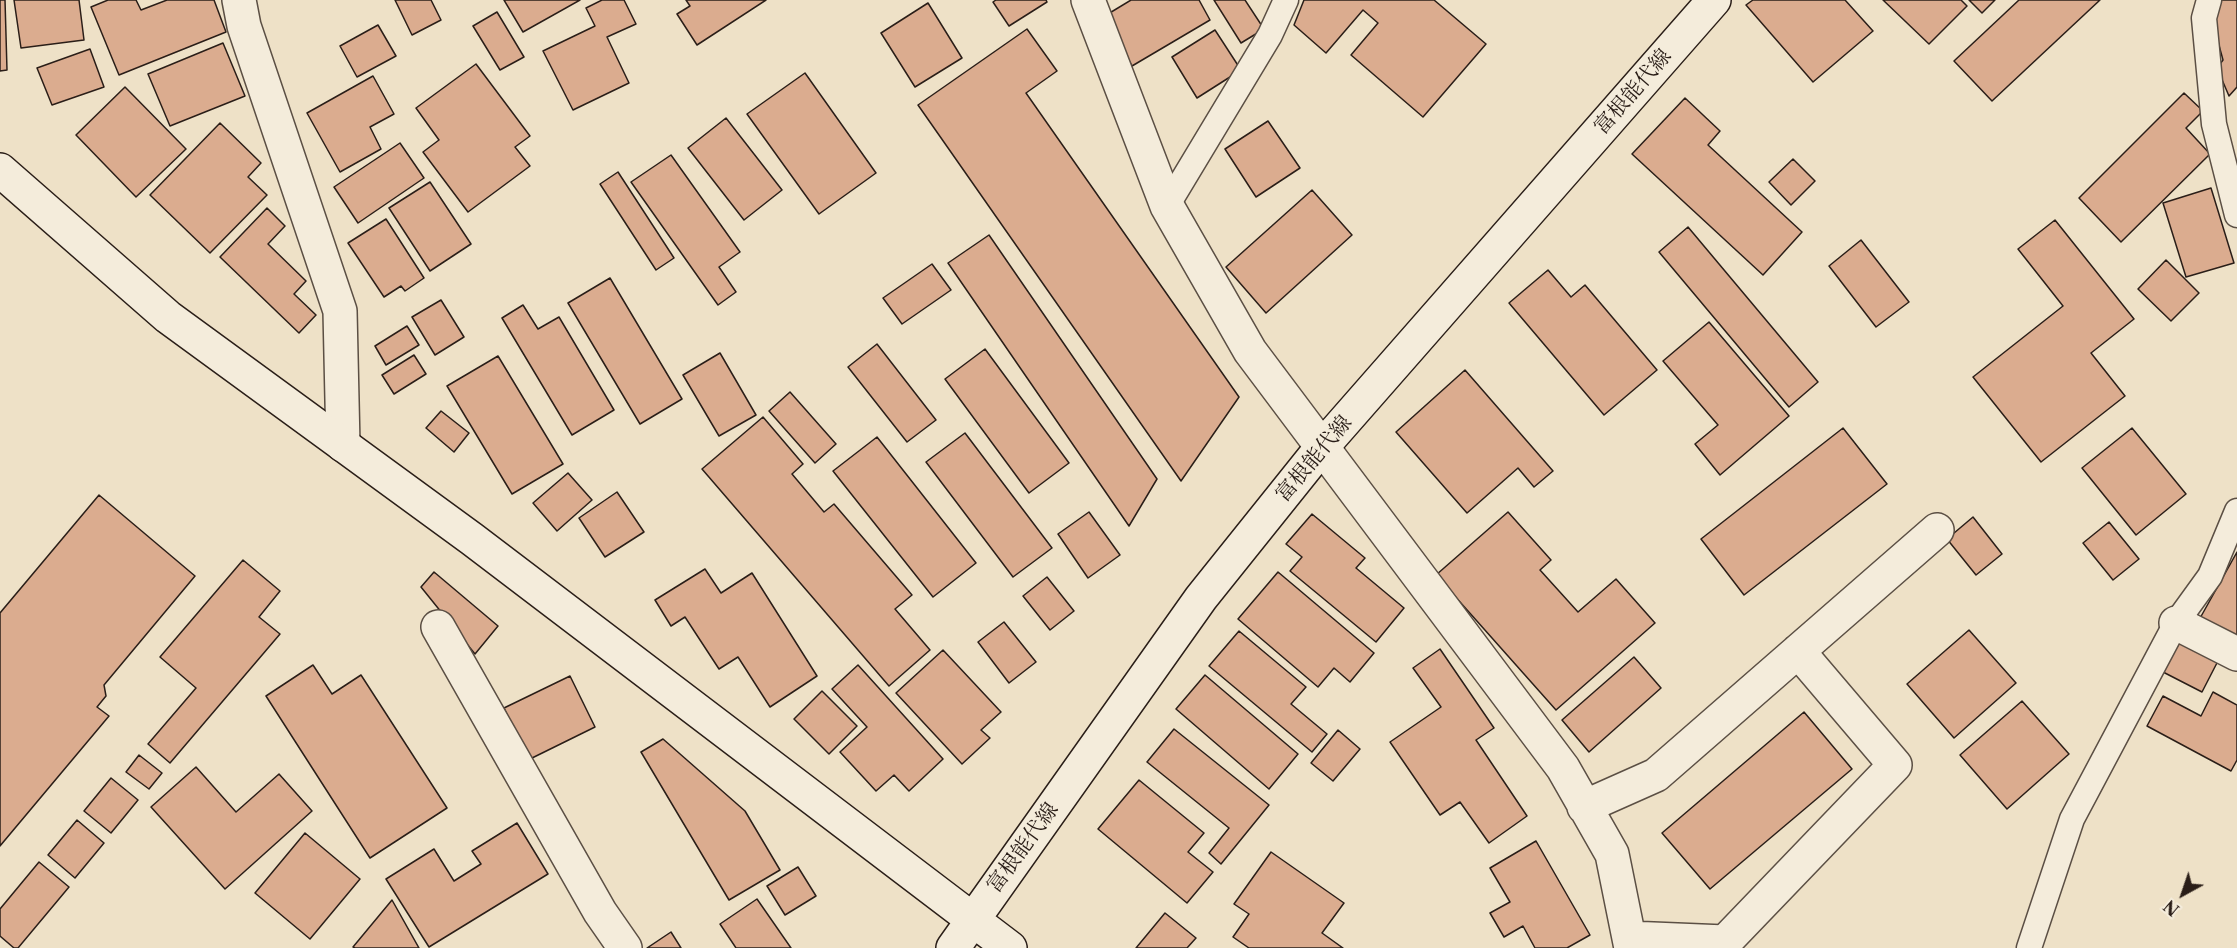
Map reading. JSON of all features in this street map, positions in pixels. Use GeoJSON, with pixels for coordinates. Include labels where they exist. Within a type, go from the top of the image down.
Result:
{"type":"FeatureCollection","features":[{"type":"Feature","properties":{"kind":"street"},"geometry":{"type":"LineString","coordinates":[[239,0],[244,26],[340,312],[343,445]]}},
{"type":"Feature","properties":{"kind":"street"},"geometry":{"type":"LineString","coordinates":[[1088,0],[1167,206],[1250,351],[1563,768],[1612,854],[1630,943],[1725,942],[1894,765],[1798,651]]}},
{"type":"Feature","properties":{"kind":"street","name":"富根能代線"},"geometry":{"type":"LineString","coordinates":[[953,948],[1201,598],[1322,447],[1714,0]]}},
{"type":"Feature","properties":{"kind":"street"},"geometry":{"type":"LineString","coordinates":[[0,170],[168,317],[472,539],[1010,948]]}},
{"type":"Feature","properties":{"kind":"street"},"geometry":{"type":"LineString","coordinates":[[1584,807],[1656,775],[1937,530]]}},
{"type":"Feature","properties":{"kind":"street"},"geometry":{"type":"LineString","coordinates":[[2176,623],[2237,654]]}},
{"type":"Feature","properties":{"kind":"street"},"geometry":{"type":"LineString","coordinates":[[438,627],[600,912],[625,948]]}},
{"type":"Feature","properties":{"kind":"lane"},"geometry":{"type":"LineString","coordinates":[[1167,206],[1270,34],[1286,0]]}},
{"type":"Feature","properties":{"kind":"lane"},"geometry":{"type":"LineString","coordinates":[[2209,0],[2204,18],[2214,124],[2237,215]]}},
{"type":"Feature","properties":{"kind":"lane"},"geometry":{"type":"LineString","coordinates":[[2029,948],[2072,819],[2176,623],[2210,576],[2237,511]]}},
{"type":"Feature","properties":{"kind":"building"},"geometry":{"type":"Polygon","coordinates":[[[0,0],[5,0],[7,70],[0,71],[0,0]]]}},
{"type":"Feature","properties":{"kind":"building"},"geometry":{"type":"Polygon","coordinates":[[[14,0],[79,0],[84,40],[21,48],[14,0]]]}},
{"type":"Feature","properties":{"kind":"building"},"geometry":{"type":"Polygon","coordinates":[[[108,0],[136,0],[141,10],[167,0],[214,0],[226,32],[119,75],[91,7],[108,0]]]}},
{"type":"Feature","properties":{"kind":"building"},"geometry":{"type":"Polygon","coordinates":[[[395,0],[431,0],[441,20],[412,35],[395,0]]]}},
{"type":"Feature","properties":{"kind":"building"},"geometry":{"type":"Polygon","coordinates":[[[504,0],[580,0],[523,32],[504,0]]]}},
{"type":"Feature","properties":{"kind":"building"},"geometry":{"type":"Polygon","coordinates":[[[602,0],[624,0],[636,24],[607,37],[629,83],[573,110],[543,51],[595,26],[586,8],[602,0]]]}},
{"type":"Feature","properties":{"kind":"building"},"geometry":{"type":"Polygon","coordinates":[[[686,0],[766,0],[697,45],[677,14],[690,6],[686,0]]]}},
{"type":"Feature","properties":{"kind":"building"},"geometry":{"type":"Polygon","coordinates":[[[996,0],[1046,0],[1047,2],[1009,26],[993,2],[996,0]]]}},
{"type":"Feature","properties":{"kind":"building"},"geometry":{"type":"Polygon","coordinates":[[[1131,0],[1199,0],[1210,20],[1132,66],[1103,17],[1131,0]]]}},
{"type":"Feature","properties":{"kind":"building"},"geometry":{"type":"Polygon","coordinates":[[[1214,0],[1245,0],[1264,29],[1241,43],[1214,0]]]}},
{"type":"Feature","properties":{"kind":"building"},"geometry":{"type":"Polygon","coordinates":[[[1304,0],[1434,0],[1486,44],[1423,117],[1351,55],[1378,23],[1363,10],[1326,53],[1294,25],[1304,0]]]}},
{"type":"Feature","properties":{"kind":"building"},"geometry":{"type":"Polygon","coordinates":[[[1753,0],[1845,0],[1873,31],[1813,82],[1746,5],[1753,0]]]}},
{"type":"Feature","properties":{"kind":"building"},"geometry":{"type":"Polygon","coordinates":[[[1883,0],[1961,0],[1967,6],[1929,44],[1883,0]]]}},
{"type":"Feature","properties":{"kind":"building"},"geometry":{"type":"Polygon","coordinates":[[[1969,0],[1995,0],[1982,13],[1969,0]]]}},
{"type":"Feature","properties":{"kind":"building"},"geometry":{"type":"Polygon","coordinates":[[[2019,0],[2100,0],[1992,101],[1954,61],[2019,0]]]}},
{"type":"Feature","properties":{"kind":"building"},"geometry":{"type":"Polygon","coordinates":[[[2218,0],[2237,0],[2237,87],[2229,96],[2217,68],[2223,60],[2214,27],[2218,0]]]}},
{"type":"Feature","properties":{"kind":"building"},"geometry":{"type":"Polygon","coordinates":[[[928,3],[962,58],[915,87],[881,33],[928,3]]]}},
{"type":"Feature","properties":{"kind":"building"},"geometry":{"type":"Polygon","coordinates":[[[497,12],[524,57],[500,70],[473,26],[497,12]]]}},
{"type":"Feature","properties":{"kind":"building"},"geometry":{"type":"Polygon","coordinates":[[[378,25],[396,56],[357,77],[340,46],[378,25]]]}},
{"type":"Feature","properties":{"kind":"building"},"geometry":{"type":"Polygon","coordinates":[[[1027,29],[1057,71],[1026,93],[1239,397],[1181,481],[918,105],[1027,29]]]}},
{"type":"Feature","properties":{"kind":"building"},"geometry":{"type":"Polygon","coordinates":[[[1215,30],[1241,70],[1197,98],[1172,57],[1215,30]]]}},
{"type":"Feature","properties":{"kind":"building"},"geometry":{"type":"Polygon","coordinates":[[[223,43],[245,96],[170,126],[148,74],[223,43]]]}},
{"type":"Feature","properties":{"kind":"building"},"geometry":{"type":"Polygon","coordinates":[[[90,49],[104,87],[52,105],[37,68],[90,49]]]}},
{"type":"Feature","properties":{"kind":"building"},"geometry":{"type":"Polygon","coordinates":[[[476,64],[530,136],[515,147],[530,166],[468,212],[423,152],[439,140],[416,108],[476,64]]]}},
{"type":"Feature","properties":{"kind":"building"},"geometry":{"type":"Polygon","coordinates":[[[805,73],[876,173],[819,214],[747,114],[805,73]]]}},
{"type":"Feature","properties":{"kind":"building"},"geometry":{"type":"Polygon","coordinates":[[[373,76],[394,114],[370,127],[381,149],[340,172],[307,113],[373,76]]]}},
{"type":"Feature","properties":{"kind":"building"},"geometry":{"type":"Polygon","coordinates":[[[125,87],[186,149],[136,197],[76,135],[125,87]]]}},
{"type":"Feature","properties":{"kind":"building"},"geometry":{"type":"Polygon","coordinates":[[[2184,93],[2203,111],[2186,128],[2210,154],[2121,242],[2079,198],[2184,93]]]}},
{"type":"Feature","properties":{"kind":"building"},"geometry":{"type":"Polygon","coordinates":[[[1685,98],[1720,131],[1708,145],[1802,232],[1763,275],[1632,154],[1685,98]]]}},
{"type":"Feature","properties":{"kind":"building"},"geometry":{"type":"Polygon","coordinates":[[[726,118],[782,190],[744,220],[688,148],[726,118]]]}},
{"type":"Feature","properties":{"kind":"building"},"geometry":{"type":"Polygon","coordinates":[[[1268,121],[1300,168],[1256,197],[1225,149],[1268,121]]]}},
{"type":"Feature","properties":{"kind":"building"},"geometry":{"type":"Polygon","coordinates":[[[220,123],[261,163],[248,177],[267,195],[210,253],[150,195],[220,123]]]}},
{"type":"Feature","properties":{"kind":"building"},"geometry":{"type":"Polygon","coordinates":[[[400,143],[424,178],[358,223],[334,187],[400,143]]]}},
{"type":"Feature","properties":{"kind":"building"},"geometry":{"type":"Polygon","coordinates":[[[671,155],[740,252],[719,267],[736,292],[718,305],[631,182],[671,155]]]}},
{"type":"Feature","properties":{"kind":"building"},"geometry":{"type":"Polygon","coordinates":[[[1793,159],[1815,181],[1791,205],[1769,182],[1793,159]]]}},
{"type":"Feature","properties":{"kind":"building"},"geometry":{"type":"Polygon","coordinates":[[[618,172],[674,258],[656,270],[600,184],[618,172]]]}},
{"type":"Feature","properties":{"kind":"building"},"geometry":{"type":"Polygon","coordinates":[[[430,182],[471,244],[430,271],[389,208],[430,182]]]}},
{"type":"Feature","properties":{"kind":"building"},"geometry":{"type":"Polygon","coordinates":[[[2211,188],[2234,263],[2186,277],[2163,203],[2211,188]]]}},
{"type":"Feature","properties":{"kind":"building"},"geometry":{"type":"Polygon","coordinates":[[[1312,190],[1352,235],[1266,313],[1226,267],[1312,190]]]}},
{"type":"Feature","properties":{"kind":"building"},"geometry":{"type":"Polygon","coordinates":[[[267,208],[285,226],[268,244],[306,281],[294,294],[316,315],[299,333],[220,257],[267,208]]]}},
{"type":"Feature","properties":{"kind":"building"},"geometry":{"type":"Polygon","coordinates":[[[386,219],[424,278],[405,291],[401,286],[384,297],[348,243],[386,219]]]}},
{"type":"Feature","properties":{"kind":"building"},"geometry":{"type":"Polygon","coordinates":[[[2055,220],[2134,319],[2091,353],[2125,396],[2041,462],[1973,377],[2063,306],[2018,249],[2055,220]]]}},
{"type":"Feature","properties":{"kind":"building"},"geometry":{"type":"Polygon","coordinates":[[[1688,227],[1818,382],[1789,407],[1659,252],[1688,227]]]}},
{"type":"Feature","properties":{"kind":"building"},"geometry":{"type":"Polygon","coordinates":[[[989,235],[1157,479],[1129,526],[948,263],[989,235]]]}},
{"type":"Feature","properties":{"kind":"building"},"geometry":{"type":"Polygon","coordinates":[[[1861,240],[1909,302],[1876,327],[1829,266],[1861,240]]]}},
{"type":"Feature","properties":{"kind":"building"},"geometry":{"type":"Polygon","coordinates":[[[2166,260],[2199,293],[2171,321],[2138,289],[2166,260]]]}},
{"type":"Feature","properties":{"kind":"building"},"geometry":{"type":"Polygon","coordinates":[[[932,264],[951,290],[902,324],[883,298],[932,264]]]}},
{"type":"Feature","properties":{"kind":"building"},"geometry":{"type":"Polygon","coordinates":[[[1548,270],[1571,297],[1585,285],[1657,370],[1604,415],[1509,303],[1548,270]]]}},
{"type":"Feature","properties":{"kind":"building"},"geometry":{"type":"Polygon","coordinates":[[[610,278],[682,399],[640,424],[568,303],[610,278]]]}},
{"type":"Feature","properties":{"kind":"building"},"geometry":{"type":"Polygon","coordinates":[[[441,300],[464,337],[435,355],[412,317],[441,300]]]}},
{"type":"Feature","properties":{"kind":"building"},"geometry":{"type":"Polygon","coordinates":[[[523,305],[538,329],[559,317],[614,410],[572,435],[502,318],[523,305]]]}},
{"type":"Feature","properties":{"kind":"building"},"geometry":{"type":"Polygon","coordinates":[[[1709,322],[1789,416],[1720,475],[1695,444],[1718,425],[1663,361],[1709,322]]]}},
{"type":"Feature","properties":{"kind":"building"},"geometry":{"type":"Polygon","coordinates":[[[407,326],[419,345],[386,365],[375,346],[407,326]]]}},
{"type":"Feature","properties":{"kind":"building"},"geometry":{"type":"Polygon","coordinates":[[[877,344],[936,420],[907,442],[848,367],[877,344]]]}},
{"type":"Feature","properties":{"kind":"building"},"geometry":{"type":"Polygon","coordinates":[[[985,349],[1069,463],[1029,493],[945,379],[985,349]]]}},
{"type":"Feature","properties":{"kind":"building"},"geometry":{"type":"Polygon","coordinates":[[[720,353],[756,415],[719,436],[683,375],[720,353]]]}},
{"type":"Feature","properties":{"kind":"building"},"geometry":{"type":"Polygon","coordinates":[[[414,355],[426,374],[394,394],[382,375],[414,355]]]}},
{"type":"Feature","properties":{"kind":"building"},"geometry":{"type":"Polygon","coordinates":[[[498,356],[563,464],[512,494],[447,386],[498,356]]]}},
{"type":"Feature","properties":{"kind":"building"},"geometry":{"type":"Polygon","coordinates":[[[1465,370],[1553,471],[1534,487],[1518,468],[1467,513],[1396,432],[1465,370]]]}},
{"type":"Feature","properties":{"kind":"building"},"geometry":{"type":"Polygon","coordinates":[[[790,392],[836,444],[815,463],[769,411],[790,392]]]}},
{"type":"Feature","properties":{"kind":"building"},"geometry":{"type":"Polygon","coordinates":[[[441,411],[469,433],[454,452],[426,428],[441,411]]]}},
{"type":"Feature","properties":{"kind":"building"},"geometry":{"type":"Polygon","coordinates":[[[763,417],[803,464],[792,474],[824,512],[834,504],[912,595],[895,609],[930,650],[889,686],[702,469],[763,417]]]}},
{"type":"Feature","properties":{"kind":"building"},"geometry":{"type":"Polygon","coordinates":[[[1843,428],[1887,484],[1744,595],[1701,539],[1843,428]]]}},
{"type":"Feature","properties":{"kind":"building"},"geometry":{"type":"Polygon","coordinates":[[[2132,428],[2186,494],[2136,535],[2082,468],[2132,428]]]}},
{"type":"Feature","properties":{"kind":"building"},"geometry":{"type":"Polygon","coordinates":[[[965,433],[1052,548],[1013,577],[926,462],[965,433]]]}},
{"type":"Feature","properties":{"kind":"building"},"geometry":{"type":"Polygon","coordinates":[[[877,437],[976,563],[933,597],[833,471],[877,437]]]}},
{"type":"Feature","properties":{"kind":"building"},"geometry":{"type":"Polygon","coordinates":[[[568,473],[592,500],[557,531],[533,503],[568,473]]]}},
{"type":"Feature","properties":{"kind":"building"},"geometry":{"type":"Polygon","coordinates":[[[617,492],[644,532],[605,557],[579,518],[617,492]]]}},
{"type":"Feature","properties":{"kind":"building"},"geometry":{"type":"Polygon","coordinates":[[[99,495],[195,576],[104,685],[106,696],[97,707],[109,716],[0,846],[0,613],[99,495]]]}},
{"type":"Feature","properties":{"kind":"building"},"geometry":{"type":"Polygon","coordinates":[[[1089,512],[1120,555],[1088,578],[1058,534],[1089,512]]]}},
{"type":"Feature","properties":{"kind":"building"},"geometry":{"type":"Polygon","coordinates":[[[1508,512],[1551,560],[1540,570],[1578,612],[1616,579],[1655,623],[1556,710],[1436,575],[1508,512]]]}},
{"type":"Feature","properties":{"kind":"building"},"geometry":{"type":"Polygon","coordinates":[[[1312,514],[1365,558],[1356,568],[1404,608],[1376,642],[1290,571],[1302,557],[1286,544],[1312,514]]]}},
{"type":"Feature","properties":{"kind":"building"},"geometry":{"type":"Polygon","coordinates":[[[1973,517],[2002,554],[1976,575],[1947,539],[1973,517]]]}},
{"type":"Feature","properties":{"kind":"building"},"geometry":{"type":"Polygon","coordinates":[[[2109,522],[2139,559],[2113,580],[2083,543],[2109,522]]]}},
{"type":"Feature","properties":{"kind":"building"},"geometry":{"type":"Polygon","coordinates":[[[2237,552],[2237,641],[2199,620],[2237,552]]]}},
{"type":"Feature","properties":{"kind":"building"},"geometry":{"type":"Polygon","coordinates":[[[243,560],[280,591],[259,617],[280,634],[170,763],[148,744],[196,688],[160,657],[243,560]]]}},
{"type":"Feature","properties":{"kind":"building"},"geometry":{"type":"Polygon","coordinates":[[[705,569],[721,593],[752,573],[817,676],[770,707],[738,657],[719,669],[685,617],[671,626],[655,600],[705,569]]]}},
{"type":"Feature","properties":{"kind":"building"},"geometry":{"type":"Polygon","coordinates":[[[434,572],[498,626],[475,654],[421,587],[434,572]]]}},
{"type":"Feature","properties":{"kind":"building"},"geometry":{"type":"Polygon","coordinates":[[[1278,572],[1374,653],[1350,682],[1334,668],[1318,687],[1238,619],[1278,572]]]}},
{"type":"Feature","properties":{"kind":"building"},"geometry":{"type":"Polygon","coordinates":[[[1047,577],[1074,611],[1050,630],[1023,596],[1047,577]]]}},
{"type":"Feature","properties":{"kind":"building"},"geometry":{"type":"Polygon","coordinates":[[[1004,622],[1036,662],[1009,683],[978,642],[1004,622]]]}},
{"type":"Feature","properties":{"kind":"building"},"geometry":{"type":"Polygon","coordinates":[[[1969,630],[2016,683],[1954,738],[1907,684],[1969,630]]]}},
{"type":"Feature","properties":{"kind":"building"},"geometry":{"type":"Polygon","coordinates":[[[1239,631],[1306,687],[1291,704],[1327,734],[1312,752],[1209,666],[1239,631]]]}},
{"type":"Feature","properties":{"kind":"building"},"geometry":{"type":"Polygon","coordinates":[[[2180,639],[2219,659],[2202,692],[2163,672],[2180,639]]]}},
{"type":"Feature","properties":{"kind":"building"},"geometry":{"type":"Polygon","coordinates":[[[1440,649],[1494,728],[1476,740],[1527,816],[1489,843],[1460,802],[1440,815],[1390,742],[1441,707],[1413,668],[1440,649]]]}},
{"type":"Feature","properties":{"kind":"building"},"geometry":{"type":"Polygon","coordinates":[[[943,650],[1001,712],[981,730],[990,738],[962,764],[896,693],[943,650]]]}},
{"type":"Feature","properties":{"kind":"building"},"geometry":{"type":"Polygon","coordinates":[[[1634,657],[1661,688],[1589,752],[1562,720],[1634,657]]]}},
{"type":"Feature","properties":{"kind":"building"},"geometry":{"type":"Polygon","coordinates":[[[313,665],[332,694],[361,675],[447,808],[370,858],[266,696],[313,665]]]}},
{"type":"Feature","properties":{"kind":"building"},"geometry":{"type":"Polygon","coordinates":[[[858,665],[943,759],[909,791],[894,775],[876,791],[840,752],[867,727],[832,689],[858,665]]]}},
{"type":"Feature","properties":{"kind":"building"},"geometry":{"type":"Polygon","coordinates":[[[1205,675],[1298,754],[1269,789],[1176,709],[1205,675]]]}},
{"type":"Feature","properties":{"kind":"building"},"geometry":{"type":"Polygon","coordinates":[[[570,676],[595,727],[528,760],[504,708],[570,676]]]}},
{"type":"Feature","properties":{"kind":"building"},"geometry":{"type":"Polygon","coordinates":[[[822,691],[857,726],[829,754],[794,719],[822,691]]]}},
{"type":"Feature","properties":{"kind":"building"},"geometry":{"type":"Polygon","coordinates":[[[2213,692],[2237,705],[2237,760],[2231,771],[2147,726],[2163,696],[2201,716],[2213,692]]]}},
{"type":"Feature","properties":{"kind":"building"},"geometry":{"type":"Polygon","coordinates":[[[2022,701],[2069,754],[2007,809],[1960,755],[2022,701]]]}},
{"type":"Feature","properties":{"kind":"building"},"geometry":{"type":"Polygon","coordinates":[[[1804,712],[1852,769],[1710,889],[1662,833],[1804,712]]]}},
{"type":"Feature","properties":{"kind":"building"},"geometry":{"type":"Polygon","coordinates":[[[1174,729],[1269,805],[1221,864],[1209,853],[1229,828],[1147,762],[1174,729]]]}},
{"type":"Feature","properties":{"kind":"building"},"geometry":{"type":"Polygon","coordinates":[[[1338,730],[1360,749],[1333,781],[1311,763],[1338,730]]]}},
{"type":"Feature","properties":{"kind":"building"},"geometry":{"type":"Polygon","coordinates":[[[663,739],[745,811],[780,870],[729,900],[641,752],[663,739]]]}},
{"type":"Feature","properties":{"kind":"building"},"geometry":{"type":"Polygon","coordinates":[[[139,755],[162,773],[149,789],[126,772],[139,755]]]}},
{"type":"Feature","properties":{"kind":"building"},"geometry":{"type":"Polygon","coordinates":[[[196,767],[236,812],[279,774],[312,811],[225,889],[151,807],[196,767]]]}},
{"type":"Feature","properties":{"kind":"building"},"geometry":{"type":"Polygon","coordinates":[[[111,778],[138,800],[111,833],[84,811],[111,778]]]}},
{"type":"Feature","properties":{"kind":"building"},"geometry":{"type":"Polygon","coordinates":[[[1139,780],[1204,833],[1188,852],[1213,872],[1187,903],[1098,829],[1139,780]]]}},
{"type":"Feature","properties":{"kind":"building"},"geometry":{"type":"Polygon","coordinates":[[[77,820],[104,843],[75,878],[48,855],[77,820]]]}},
{"type":"Feature","properties":{"kind":"building"},"geometry":{"type":"Polygon","coordinates":[[[517,823],[548,874],[429,947],[386,879],[434,849],[454,881],[481,864],[472,851],[517,823]]]}},
{"type":"Feature","properties":{"kind":"building"},"geometry":{"type":"Polygon","coordinates":[[[305,833],[360,879],[310,939],[255,893],[305,833]]]}},
{"type":"Feature","properties":{"kind":"building"},"geometry":{"type":"Polygon","coordinates":[[[1536,841],[1590,935],[1567,948],[1535,948],[1523,926],[1504,937],[1490,913],[1510,902],[1490,868],[1536,841]]]}},
{"type":"Feature","properties":{"kind":"building"},"geometry":{"type":"Polygon","coordinates":[[[1271,852],[1344,903],[1322,933],[1343,948],[1249,948],[1233,937],[1249,914],[1234,904],[1271,852]]]}},
{"type":"Feature","properties":{"kind":"building"},"geometry":{"type":"Polygon","coordinates":[[[39,862],[69,887],[18,948],[14,948],[0,936],[0,909],[39,862]]]}},
{"type":"Feature","properties":{"kind":"building"},"geometry":{"type":"Polygon","coordinates":[[[798,867],[816,896],[785,915],[767,886],[798,867]]]}},
{"type":"Feature","properties":{"kind":"building"},"geometry":{"type":"Polygon","coordinates":[[[757,899],[791,948],[736,948],[720,924],[757,899]]]}},
{"type":"Feature","properties":{"kind":"building"},"geometry":{"type":"Polygon","coordinates":[[[392,900],[419,948],[353,947],[392,900]]]}},
{"type":"Feature","properties":{"kind":"building"},"geometry":{"type":"Polygon","coordinates":[[[1165,913],[1196,938],[1187,948],[1136,948],[1165,913]]]}},
{"type":"Feature","properties":{"kind":"building"},"geometry":{"type":"Polygon","coordinates":[[[671,932],[681,948],[647,948],[671,932]]]}}]}
